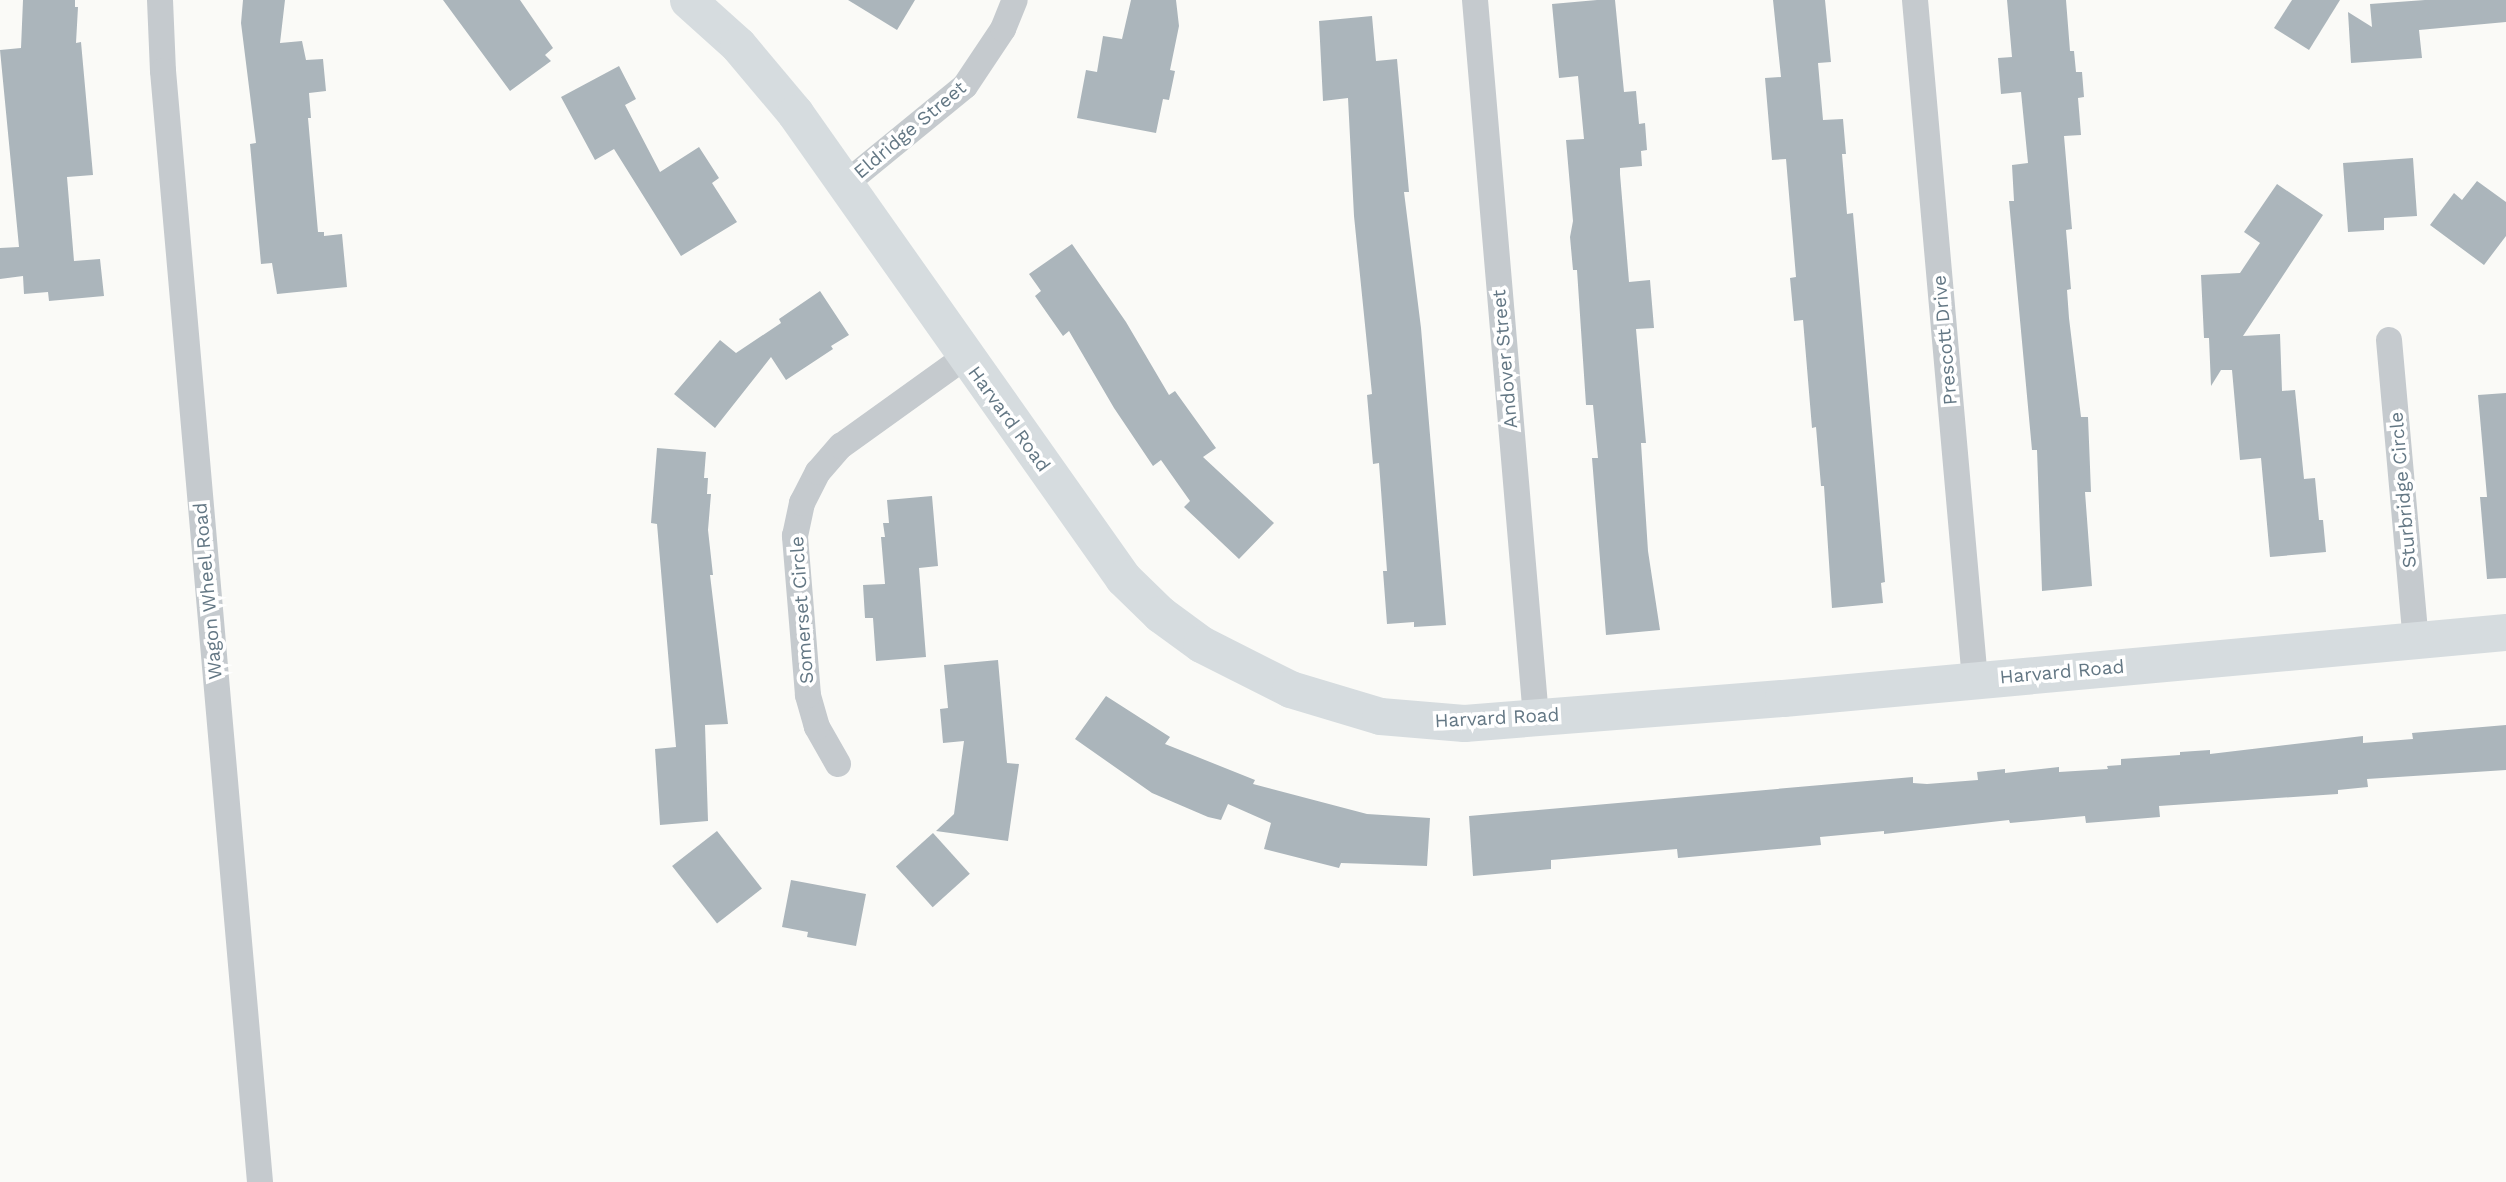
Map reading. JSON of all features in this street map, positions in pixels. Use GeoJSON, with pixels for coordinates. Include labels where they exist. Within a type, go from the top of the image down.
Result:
{"type":"FeatureCollection","features":[{"type":"Feature","properties":{"kind":"street","name":"Wagon Wheel Road"},"geometry":{"type":"LineString","coordinates":[[160,0],[163,71],[260,1182]]}},
{"type":"Feature","properties":{"kind":"street","name":"Harvard Road"},"geometry":{"type":"LineString","coordinates":[[688,0],[737,45],[795,113],[1123,578],[1160,614],[1201,644],[1290,690],[1380,716],[1464,723],[2506,632]]}},
{"type":"Feature","properties":{"kind":"street","name":"Eldridge Street"},"geometry":{"type":"LineString","coordinates":[[844,185],[965,86],[997,39],[1014,0]]}},
{"type":"Feature","properties":{"kind":"street","name":"Andover Street"},"geometry":{"type":"LineString","coordinates":[[1475,0],[1536,718]]}},
{"type":"Feature","properties":{"kind":"street","name":"Prescott Drive"},"geometry":{"type":"LineString","coordinates":[[1915,0],[1975,680]]}},
{"type":"Feature","properties":{"kind":"street","name":"Sturbridge Circle"},"geometry":{"type":"LineString","coordinates":[[2389,340],[2416,640]]}},
{"type":"Feature","properties":{"kind":"street","name":"Somerset Circle"},"geometry":{"type":"LineString","coordinates":[[838,764],[817,727],[808,695],[795,536],[802,503],[818,472],[841,446],[965,357]]}},
{"type":"Feature","properties":{"kind":"building"},"geometry":{"type":"Polygon","coordinates":[[[23,0],[75,0],[75,7],[78,7],[76,43],[81,42],[93,175],[67,177],[74,261],[100,259],[104,296],[49,301],[48,292],[24,294],[23,276],[0,279],[0,248],[19,247],[0,50],[21,48],[23,0]]]}},
{"type":"Feature","properties":{"kind":"building"},"geometry":{"type":"Polygon","coordinates":[[[243,0],[285,0],[280,43],[302,41],[306,60],[323,59],[326,91],[309,93],[311,118],[308,118],[318,232],[324,232],[324,236],[342,234],[347,287],[277,294],[272,263],[261,264],[250,144],[256,143],[241,23],[243,0]]]}},
{"type":"Feature","properties":{"kind":"building"},"geometry":{"type":"Polygon","coordinates":[[[443,0],[520,0],[553,48],[545,55],[551,61],[510,91],[443,0]]]}},
{"type":"Feature","properties":{"kind":"building"},"geometry":{"type":"Polygon","coordinates":[[[848,0],[915,0],[897,30],[848,0]]]}},
{"type":"Feature","properties":{"kind":"building"},"geometry":{"type":"Polygon","coordinates":[[[1131,0],[1176,0],[1179,26],[1170,70],[1175,71],[1169,100],[1163,99],[1156,133],[1077,118],[1086,70],[1097,72],[1103,36],[1122,39],[1131,0]]]}},
{"type":"Feature","properties":{"kind":"building"},"geometry":{"type":"Polygon","coordinates":[[[1615,0],[1624,92],[1636,91],[1639,124],[1645,123],[1647,150],[1641,151],[1642,166],[1620,168],[1620,174],[1629,282],[1650,280],[1654,328],[1636,329],[1646,443],[1641,443],[1648,551],[1660,630],[1606,635],[1592,458],[1598,458],[1593,405],[1586,405],[1577,270],[1573,270],[1570,237],[1573,221],[1566,140],[1584,139],[1578,76],[1559,78],[1552,4],[1615,0]]]}},
{"type":"Feature","properties":{"kind":"building"},"geometry":{"type":"Polygon","coordinates":[[[1773,0],[1825,0],[1831,62],[1818,63],[1823,120],[1843,119],[1846,154],[1842,154],[1847,214],[1853,213],[1885,582],[1881,583],[1883,603],[1832,608],[1824,486],[1821,486],[1816,427],[1812,428],[1803,320],[1794,321],[1790,278],[1796,277],[1786,159],[1772,160],[1765,78],[1781,77],[1773,0]]]}},
{"type":"Feature","properties":{"kind":"building"},"geometry":{"type":"Polygon","coordinates":[[[2007,0],[2066,0],[2070,51],[2074,51],[2076,72],[2082,72],[2084,97],[2078,98],[2081,135],[2064,136],[2072,229],[2066,230],[2071,289],[2067,290],[2081,417],[2088,417],[2091,492],[2085,492],[2092,586],[2042,591],[2037,450],[2032,450],[2009,201],[2014,201],[2012,165],[2028,163],[2021,92],[2001,94],[1998,58],[2012,57],[2007,0]]]}},
{"type":"Feature","properties":{"kind":"building"},"geometry":{"type":"Polygon","coordinates":[[[2292,0],[2340,0],[2309,50],[2274,28],[2292,0]]]}},
{"type":"Feature","properties":{"kind":"building"},"geometry":{"type":"Polygon","coordinates":[[[2425,0],[2506,0],[2506,22],[2419,30],[2422,58],[2351,63],[2348,12],[2372,27],[2370,4],[2425,0]]]}},
{"type":"Feature","properties":{"kind":"building"},"geometry":{"type":"Polygon","coordinates":[[[1372,16],[1376,61],[1397,59],[1409,192],[1404,192],[1421,328],[1446,625],[1414,627],[1414,622],[1387,624],[1383,571],[1387,571],[1379,463],[1373,464],[1367,395],[1372,394],[1354,216],[1348,98],[1323,101],[1319,21],[1372,16]]]}},
{"type":"Feature","properties":{"kind":"building"},"geometry":{"type":"Polygon","coordinates":[[[619,66],[636,99],[625,105],[660,172],[699,147],[719,178],[712,183],[737,222],[681,256],[614,149],[595,160],[561,97],[619,66]]]}},
{"type":"Feature","properties":{"kind":"building"},"geometry":{"type":"Polygon","coordinates":[[[2413,158],[2417,216],[2384,218],[2384,230],[2348,232],[2343,163],[2413,158]]]}},
{"type":"Feature","properties":{"kind":"building"},"geometry":{"type":"Polygon","coordinates":[[[2477,181],[2506,202],[2506,236],[2484,265],[2430,225],[2454,193],[2462,200],[2477,181]]]}},
{"type":"Feature","properties":{"kind":"building"},"geometry":{"type":"Polygon","coordinates":[[[2277,184],[2323,215],[2243,336],[2280,334],[2282,391],[2295,390],[2304,479],[2315,478],[2319,520],[2323,520],[2326,552],[2270,557],[2261,458],[2240,460],[2232,370],[2221,370],[2211,386],[2209,338],[2204,338],[2201,275],[2240,273],[2260,243],[2244,232],[2277,184]]]}},
{"type":"Feature","properties":{"kind":"building"},"geometry":{"type":"Polygon","coordinates":[[[1072,244],[1126,322],[1169,395],[1175,391],[1216,448],[1203,457],[1274,523],[1239,559],[1184,507],[1190,501],[1161,460],[1153,466],[1114,408],[1069,331],[1063,336],[1035,296],[1041,291],[1029,274],[1072,244]]]}},
{"type":"Feature","properties":{"kind":"building"},"geometry":{"type":"Polygon","coordinates":[[[820,291],[849,335],[831,346],[833,349],[786,380],[771,357],[715,428],[674,394],[720,340],[736,353],[781,323],[779,319],[820,291]]]}},
{"type":"Feature","properties":{"kind":"building"},"geometry":{"type":"Polygon","coordinates":[[[2506,393],[2506,578],[2487,579],[2480,497],[2487,497],[2478,395],[2506,393]]]}},
{"type":"Feature","properties":{"kind":"building"},"geometry":{"type":"Polygon","coordinates":[[[657,448],[706,452],[704,478],[708,478],[707,494],[711,494],[708,530],[713,575],[710,575],[728,724],[705,725],[708,821],[660,825],[655,749],[676,747],[657,524],[651,523],[657,448]]]}},
{"type":"Feature","properties":{"kind":"building"},"geometry":{"type":"Polygon","coordinates":[[[932,496],[938,566],[919,568],[926,657],[876,661],[873,618],[865,618],[863,585],[885,584],[881,537],[885,537],[883,523],[889,523],[887,500],[932,496]]]}},
{"type":"Feature","properties":{"kind":"building"},"geometry":{"type":"Polygon","coordinates":[[[998,660],[1007,763],[1019,764],[1008,841],[936,831],[954,814],[964,741],[943,743],[940,709],[948,708],[944,665],[998,660]]]}},
{"type":"Feature","properties":{"kind":"building"},"geometry":{"type":"Polygon","coordinates":[[[1106,696],[1170,737],[1165,744],[1255,780],[1253,784],[1367,814],[1430,818],[1427,866],[1341,863],[1339,868],[1264,849],[1271,823],[1228,804],[1221,820],[1208,817],[1152,793],[1075,739],[1106,696]]]}},
{"type":"Feature","properties":{"kind":"building"},"geometry":{"type":"Polygon","coordinates":[[[2506,725],[2506,770],[2367,779],[2368,787],[2338,790],[2338,794],[2159,806],[2160,817],[2086,823],[2085,816],[2010,823],[2009,820],[1884,834],[1884,831],[1820,837],[1821,845],[1678,858],[1677,849],[1551,860],[1551,869],[1473,876],[1469,816],[1913,777],[1913,783],[1927,784],[1978,780],[1977,772],[2005,769],[2005,773],[2059,767],[2059,772],[2108,769],[2107,766],[2121,765],[2121,759],[2180,755],[2180,752],[2210,750],[2210,754],[2363,736],[2363,743],[2413,739],[2412,733],[2506,725]]]}},
{"type":"Feature","properties":{"kind":"building"},"geometry":{"type":"Polygon","coordinates":[[[717,831],[762,889],[717,924],[672,866],[717,831]]]}},
{"type":"Feature","properties":{"kind":"building"},"geometry":{"type":"Polygon","coordinates":[[[933,833],[970,874],[933,907],[896,866],[933,833]]]}},
{"type":"Feature","properties":{"kind":"building"},"geometry":{"type":"Polygon","coordinates":[[[791,880],[866,894],[856,946],[807,937],[808,932],[782,927],[791,880]]]}}]}
